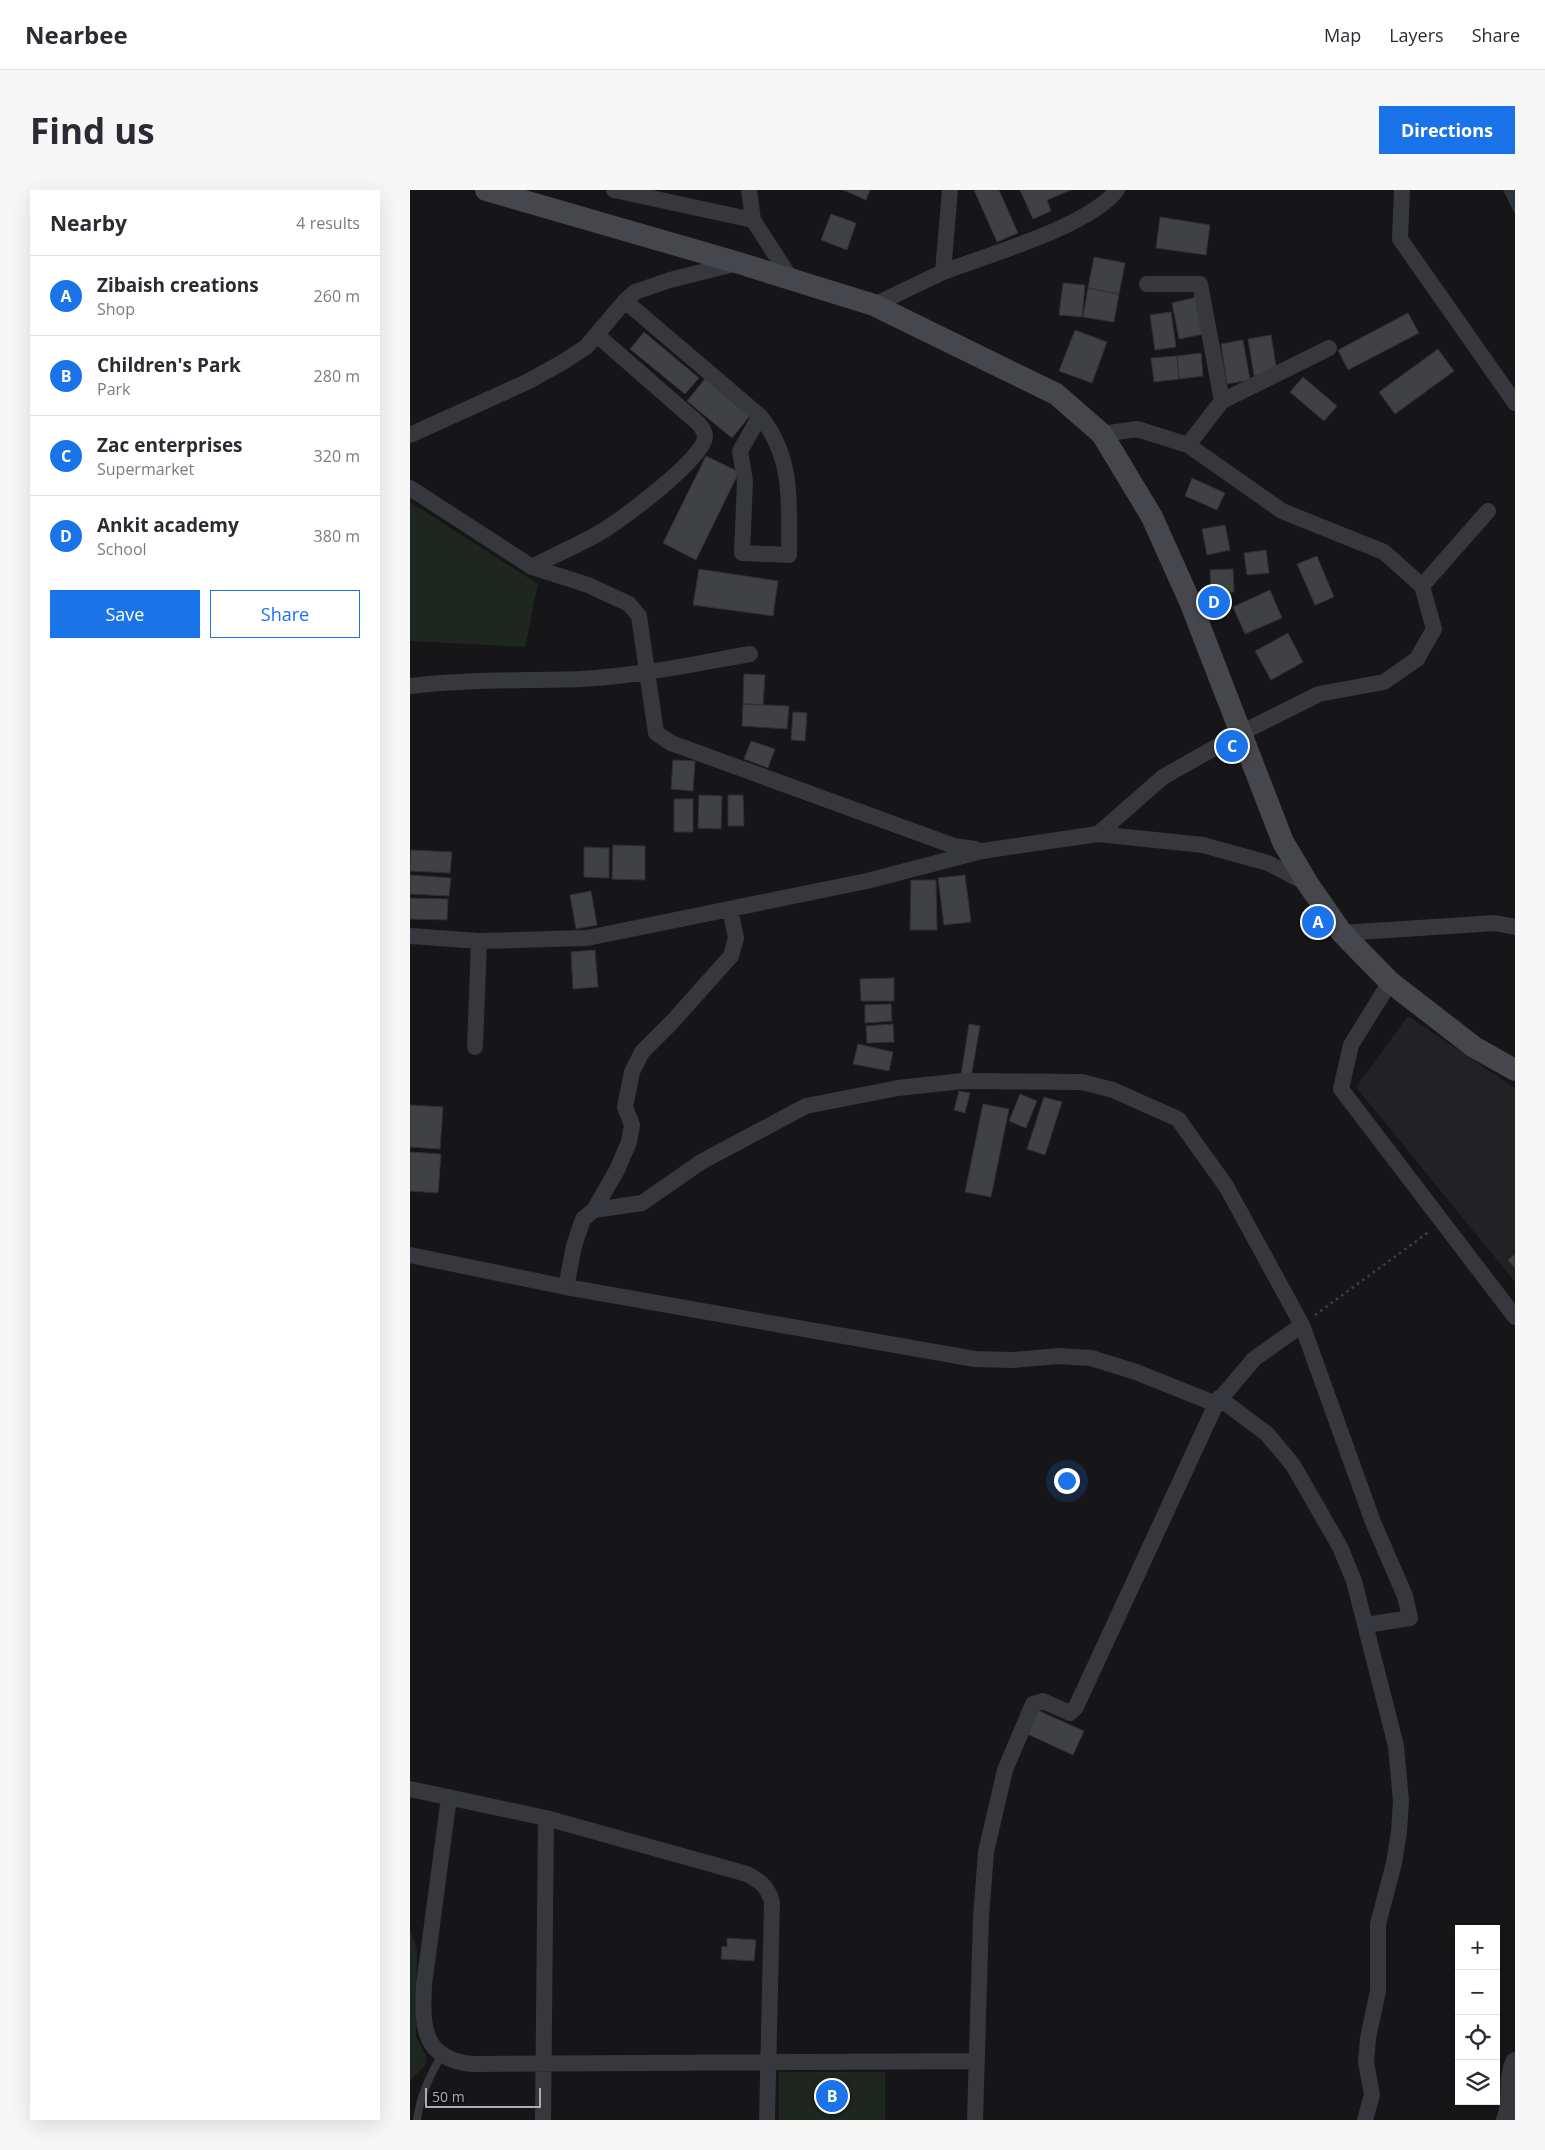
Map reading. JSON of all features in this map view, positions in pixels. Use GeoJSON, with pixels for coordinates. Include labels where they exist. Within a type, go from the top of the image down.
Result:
{"type":"FeatureCollection","features":[{"type":"Feature","properties":{"kind":"main road"},"geometry":{"type":"LineString","coordinates":[[486,190],[739,263],[874,305],[1056,394],[1102,434],[1152,517],[1191,604],[1283,842],[1308,884],[1342,933],[1390,982],[1474,1047],[1515,1070]]}},
{"type":"Feature","properties":{"kind":"street"},"geometry":{"type":"LineString","coordinates":[[614,190],[753,220]]}},
{"type":"Feature","properties":{"kind":"street"},"geometry":{"type":"LineString","coordinates":[[749,190],[753,220],[791,279]]}},
{"type":"Feature","properties":{"kind":"street"},"geometry":{"type":"LineString","coordinates":[[942,272],[950,190]]}},
{"type":"Feature","properties":{"kind":"street"},"geometry":{"type":"LineString","coordinates":[[874,305],[942,272],[1067,225],[1099,208],[1118,190]]}},
{"type":"Feature","properties":{"kind":"street"},"geometry":{"type":"LineString","coordinates":[[1402,190],[1400,239],[1515,403]]}},
{"type":"Feature","properties":{"kind":"street"},"geometry":{"type":"LineString","coordinates":[[410,434],[529,381],[586,347],[635,292],[739,263]]}},
{"type":"Feature","properties":{"kind":"street"},"geometry":{"type":"LineString","coordinates":[[1147,284],[1200,284],[1222,401]]}},
{"type":"Feature","properties":{"kind":"street"},"geometry":{"type":"LineString","coordinates":[[625,301],[760,416],[778,444],[790,494],[789,555],[742,553],[745,481],[740,451],[760,416]]}},
{"type":"Feature","properties":{"kind":"street"},"geometry":{"type":"LineString","coordinates":[[532,567],[600,532],[645,500],[693,458],[705,438],[704,430],[699,424],[597,335]]}},
{"type":"Feature","properties":{"kind":"street"},"geometry":{"type":"LineString","coordinates":[[1188,444],[1222,401],[1329,348]]}},
{"type":"Feature","properties":{"kind":"street"},"geometry":{"type":"LineString","coordinates":[[1098,834],[1163,777],[1241,733],[1319,694],[1384,682],[1417,659],[1434,629],[1422,586],[1384,552],[1282,511],[1188,444],[1136,429],[1102,434]]}},
{"type":"Feature","properties":{"kind":"street"},"geometry":{"type":"LineString","coordinates":[[410,488],[532,567],[588,585],[629,604],[639,616],[656,733],[671,743],[954,846],[982,850]]}},
{"type":"Feature","properties":{"kind":"street"},"geometry":{"type":"LineString","coordinates":[[1422,586],[1488,511]]}},
{"type":"Feature","properties":{"kind":"street"},"geometry":{"type":"LineString","coordinates":[[410,686],[438,683],[582,679],[646,672],[750,654]]}},
{"type":"Feature","properties":{"kind":"street"},"geometry":{"type":"LineString","coordinates":[[410,936],[479,941],[587,938],[867,881],[982,850],[1098,834],[1203,845],[1268,863],[1308,884]]}},
{"type":"Feature","properties":{"kind":"street"},"geometry":{"type":"LineString","coordinates":[[566,1287],[574,1246],[583,1219],[594,1210],[617,1170],[630,1142],[632,1125],[625,1107],[632,1072],[642,1052],[672,1022],[731,956],[736,938],[730,909]]}},
{"type":"Feature","properties":{"kind":"street"},"geometry":{"type":"LineString","coordinates":[[1342,933],[1495,923],[1515,927]]}},
{"type":"Feature","properties":{"kind":"street"},"geometry":{"type":"LineString","coordinates":[[475,1046],[479,941]]}},
{"type":"Feature","properties":{"kind":"street"},"geometry":{"type":"LineString","coordinates":[[1390,982],[1351,1045],[1341,1089],[1444,1221],[1515,1317]]}},
{"type":"Feature","properties":{"kind":"street"},"geometry":{"type":"LineString","coordinates":[[594,1210],[642,1204],[701,1162],[806,1106],[898,1088],[963,1081],[1082,1082],[1113,1090],[1178,1119],[1226,1186],[1302,1324],[1361,1490],[1406,1603],[1410,1618],[1366,1625]]}},
{"type":"Feature","properties":{"kind":"street"},"geometry":{"type":"LineString","coordinates":[[410,1255],[566,1287],[976,1359],[1013,1360],[1058,1356],[1092,1358],[1217,1401],[1267,1434],[1293,1465],[1340,1547],[1354,1581],[1396,1746],[1401,1801],[1394,1863],[1378,1924],[1378,1991],[1368,2038],[1366,2062],[1372,2095],[1365,2120]]}},
{"type":"Feature","properties":{"kind":"street"},"geometry":{"type":"LineString","coordinates":[[975,2120],[981,1917],[986,1852],[1005,1770],[1033,1704],[1043,1702],[1070,1713],[1077,1705],[1217,1401],[1254,1359],[1302,1324]]}},
{"type":"Feature","properties":{"kind":"street"},"geometry":{"type":"LineString","coordinates":[[410,1789],[546,1818],[747,1874],[761,1882],[770,1893],[772,1902],[767,2120]]}},
{"type":"Feature","properties":{"kind":"street"},"geometry":{"type":"LineString","coordinates":[[449,1797],[424,1985],[423,2013],[426,2035],[435,2050],[442,2055],[459,2063],[472,2064],[976,2061]]}},
{"type":"Feature","properties":{"kind":"street"},"geometry":{"type":"LineString","coordinates":[[543,2120],[546,1818]]}},
{"type":"Feature","properties":{"kind":"street"},"geometry":{"type":"LineString","coordinates":[[1506,2120],[1511,2100],[1512,2069],[1515,2062]]}},
{"type":"Feature","properties":{"kind":"lane"},"geometry":{"type":"LineString","coordinates":[[417,2120],[418,2104],[425,2086],[442,2055]]}},
{"type":"Feature","properties":{"kind":"path"},"geometry":{"type":"LineString","coordinates":[[1302,1324],[1444,1221]]}},
{"type":"Feature","properties":{"kind":"shaded area"},"geometry":{"type":"Polygon","coordinates":[[[1503,190],[1515,190],[1515,214],[1503,190]]]}},
{"type":"Feature","properties":{"kind":"shaded area"},"geometry":{"type":"Polygon","coordinates":[[[410,502],[538,584],[525,647],[410,641],[410,502]]]}},
{"type":"Feature","properties":{"kind":"shaded area"},"geometry":{"type":"Polygon","coordinates":[[[1408,1016],[1515,1088],[1515,1282],[1356,1087],[1408,1016]]]}},
{"type":"Feature","properties":{"kind":"shaded area"},"geometry":{"type":"Polygon","coordinates":[[[410,1930],[417,1948],[416,2036],[427,2058],[425,2066],[410,2080],[410,1930]]]}},
{"type":"Feature","properties":{"kind":"shaded area"},"geometry":{"type":"Polygon","coordinates":[[[779,2072],[885,2072],[885,2120],[779,2120],[779,2072]]]}},
{"type":"Feature","properties":{"kind":"building"},"geometry":{"type":"Polygon","coordinates":[[[843,190],[870,190],[866,200],[843,190]]]}},
{"type":"Feature","properties":{"kind":"building"},"geometry":{"type":"Polygon","coordinates":[[[974,190],[999,190],[1018,233],[997,242],[974,190]]]}},
{"type":"Feature","properties":{"kind":"building"},"geometry":{"type":"Polygon","coordinates":[[[1020,190],[1071,190],[1047,200],[1051,211],[1033,219],[1020,190]]]}},
{"type":"Feature","properties":{"kind":"building"},"geometry":{"type":"Polygon","coordinates":[[[831,214],[856,223],[847,250],[821,240],[831,214]]]}},
{"type":"Feature","properties":{"kind":"building"},"geometry":{"type":"Polygon","coordinates":[[[1160,217],[1210,225],[1206,255],[1156,248],[1160,217]]]}},
{"type":"Feature","properties":{"kind":"building"},"geometry":{"type":"Polygon","coordinates":[[[1094,257],[1125,263],[1119,294],[1088,288],[1094,257]]]}},
{"type":"Feature","properties":{"kind":"building"},"geometry":{"type":"Polygon","coordinates":[[[1063,283],[1085,285],[1082,317],[1059,315],[1063,283]]]}},
{"type":"Feature","properties":{"kind":"building"},"geometry":{"type":"Polygon","coordinates":[[[1088,288],[1119,294],[1114,322],[1083,317],[1088,288]]]}},
{"type":"Feature","properties":{"kind":"building"},"geometry":{"type":"Polygon","coordinates":[[[1197,297],[1204,334],[1179,339],[1172,303],[1197,297]]]}},
{"type":"Feature","properties":{"kind":"building"},"geometry":{"type":"Polygon","coordinates":[[[1171,312],[1176,347],[1155,350],[1150,315],[1171,312]]]}},
{"type":"Feature","properties":{"kind":"building"},"geometry":{"type":"Polygon","coordinates":[[[1408,313],[1419,333],[1348,370],[1338,350],[1408,313]]]}},
{"type":"Feature","properties":{"kind":"building"},"geometry":{"type":"Polygon","coordinates":[[[1075,330],[1107,342],[1092,383],[1059,371],[1075,330]]]}},
{"type":"Feature","properties":{"kind":"building"},"geometry":{"type":"Polygon","coordinates":[[[644,332],[699,378],[685,394],[630,349],[644,332]]]}},
{"type":"Feature","properties":{"kind":"building"},"geometry":{"type":"Polygon","coordinates":[[[1271,335],[1277,372],[1254,376],[1248,339],[1271,335]]]}},
{"type":"Feature","properties":{"kind":"building"},"geometry":{"type":"Polygon","coordinates":[[[1243,340],[1250,380],[1227,384],[1221,344],[1243,340]]]}},
{"type":"Feature","properties":{"kind":"building"},"geometry":{"type":"Polygon","coordinates":[[[1438,349],[1454,371],[1395,414],[1379,392],[1438,349]]]}},
{"type":"Feature","properties":{"kind":"building"},"geometry":{"type":"Polygon","coordinates":[[[1201,353],[1203,376],[1179,379],[1177,356],[1201,353]]]}},
{"type":"Feature","properties":{"kind":"building"},"geometry":{"type":"Polygon","coordinates":[[[1177,356],[1179,379],[1154,382],[1151,358],[1177,356]]]}},
{"type":"Feature","properties":{"kind":"building"},"geometry":{"type":"Polygon","coordinates":[[[708,375],[753,412],[732,438],[687,401],[708,375]]]}},
{"type":"Feature","properties":{"kind":"building"},"geometry":{"type":"Polygon","coordinates":[[[1303,377],[1337,406],[1324,421],[1290,392],[1303,377]]]}},
{"type":"Feature","properties":{"kind":"building"},"geometry":{"type":"Polygon","coordinates":[[[706,456],[739,472],[696,560],[663,543],[706,456]]]}},
{"type":"Feature","properties":{"kind":"building"},"geometry":{"type":"Polygon","coordinates":[[[1192,478],[1225,493],[1217,510],[1185,496],[1192,478]]]}},
{"type":"Feature","properties":{"kind":"building"},"geometry":{"type":"Polygon","coordinates":[[[1225,525],[1230,550],[1207,555],[1202,529],[1225,525]]]}},
{"type":"Feature","properties":{"kind":"building"},"geometry":{"type":"Polygon","coordinates":[[[1266,550],[1269,573],[1247,575],[1244,553],[1266,550]]]}},
{"type":"Feature","properties":{"kind":"building"},"geometry":{"type":"Polygon","coordinates":[[[1317,556],[1334,597],[1315,605],[1297,564],[1317,556]]]}},
{"type":"Feature","properties":{"kind":"building"},"geometry":{"type":"Polygon","coordinates":[[[699,569],[778,581],[773,616],[693,605],[699,569]]]}},
{"type":"Feature","properties":{"kind":"building"},"geometry":{"type":"Polygon","coordinates":[[[1233,569],[1234,592],[1211,594],[1210,570],[1233,569]]]}},
{"type":"Feature","properties":{"kind":"building"},"geometry":{"type":"Polygon","coordinates":[[[1270,590],[1282,618],[1245,634],[1233,607],[1270,590]]]}},
{"type":"Feature","properties":{"kind":"building"},"geometry":{"type":"Polygon","coordinates":[[[1288,633],[1303,662],[1271,680],[1255,651],[1288,633]]]}},
{"type":"Feature","properties":{"kind":"building"},"geometry":{"type":"Polygon","coordinates":[[[744,674],[765,675],[763,705],[743,704],[744,674]]]}},
{"type":"Feature","properties":{"kind":"building"},"geometry":{"type":"Polygon","coordinates":[[[743,704],[789,706],[787,729],[742,726],[743,704]]]}},
{"type":"Feature","properties":{"kind":"building"},"geometry":{"type":"Polygon","coordinates":[[[793,712],[807,713],[805,741],[791,740],[793,712]]]}},
{"type":"Feature","properties":{"kind":"building"},"geometry":{"type":"Polygon","coordinates":[[[751,741],[775,749],[768,768],[744,759],[751,741]]]}},
{"type":"Feature","properties":{"kind":"building"},"geometry":{"type":"Polygon","coordinates":[[[673,760],[695,761],[693,791],[671,789],[673,760]]]}},
{"type":"Feature","properties":{"kind":"building"},"geometry":{"type":"Polygon","coordinates":[[[699,795],[722,796],[721,829],[698,828],[699,795]]]}},
{"type":"Feature","properties":{"kind":"building"},"geometry":{"type":"Polygon","coordinates":[[[728,795],[743,795],[744,826],[728,826],[728,795]]]}},
{"type":"Feature","properties":{"kind":"building"},"geometry":{"type":"Polygon","coordinates":[[[674,799],[693,799],[693,832],[674,832],[674,799]]]}},
{"type":"Feature","properties":{"kind":"building"},"geometry":{"type":"Polygon","coordinates":[[[613,845],[645,846],[645,880],[612,879],[613,845]]]}},
{"type":"Feature","properties":{"kind":"building"},"geometry":{"type":"Polygon","coordinates":[[[584,847],[609,848],[609,878],[584,877],[584,847]]]}},
{"type":"Feature","properties":{"kind":"building"},"geometry":{"type":"Polygon","coordinates":[[[411,850],[452,852],[450,873],[410,871],[411,850]]]}},
{"type":"Feature","properties":{"kind":"building"},"geometry":{"type":"Polygon","coordinates":[[[410,875],[451,878],[449,896],[410,894],[410,875]]]}},
{"type":"Feature","properties":{"kind":"building"},"geometry":{"type":"Polygon","coordinates":[[[965,875],[971,922],[944,925],[938,878],[965,875]]]}},
{"type":"Feature","properties":{"kind":"building"},"geometry":{"type":"Polygon","coordinates":[[[911,880],[936,880],[937,930],[910,930],[911,880]]]}},
{"type":"Feature","properties":{"kind":"building"},"geometry":{"type":"Polygon","coordinates":[[[591,891],[597,925],[576,929],[570,895],[591,891]]]}},
{"type":"Feature","properties":{"kind":"building"},"geometry":{"type":"Polygon","coordinates":[[[410,898],[448,899],[447,920],[410,919],[410,898]]]}},
{"type":"Feature","properties":{"kind":"building"},"geometry":{"type":"Polygon","coordinates":[[[595,950],[598,987],[573,989],[571,952],[595,950]]]}},
{"type":"Feature","properties":{"kind":"building"},"geometry":{"type":"Polygon","coordinates":[[[894,978],[894,1001],[861,1001],[860,979],[894,978]]]}},
{"type":"Feature","properties":{"kind":"building"},"geometry":{"type":"Polygon","coordinates":[[[891,1004],[892,1021],[865,1023],[865,1005],[891,1004]]]}},
{"type":"Feature","properties":{"kind":"building"},"geometry":{"type":"Polygon","coordinates":[[[893,1024],[894,1042],[867,1043],[866,1026],[893,1024]]]}},
{"type":"Feature","properties":{"kind":"building"},"geometry":{"type":"Polygon","coordinates":[[[969,1024],[980,1026],[971,1077],[961,1075],[969,1024]]]}},
{"type":"Feature","properties":{"kind":"building"},"geometry":{"type":"Polygon","coordinates":[[[858,1044],[893,1052],[889,1071],[853,1064],[858,1044]]]}},
{"type":"Feature","properties":{"kind":"building"},"geometry":{"type":"Polygon","coordinates":[[[959,1091],[970,1093],[965,1113],[954,1110],[959,1091]]]}},
{"type":"Feature","properties":{"kind":"building"},"geometry":{"type":"Polygon","coordinates":[[[1020,1094],[1037,1101],[1026,1128],[1009,1121],[1020,1094]]]}},
{"type":"Feature","properties":{"kind":"building"},"geometry":{"type":"Polygon","coordinates":[[[1044,1097],[1062,1102],[1045,1155],[1027,1149],[1044,1097]]]}},
{"type":"Feature","properties":{"kind":"building"},"geometry":{"type":"Polygon","coordinates":[[[983,1104],[1009,1109],[991,1197],[965,1192],[983,1104]]]}},
{"type":"Feature","properties":{"kind":"building"},"geometry":{"type":"Polygon","coordinates":[[[410,1105],[443,1107],[440,1149],[410,1147],[410,1105]]]}},
{"type":"Feature","properties":{"kind":"building"},"geometry":{"type":"Polygon","coordinates":[[[410,1152],[441,1154],[438,1193],[410,1191],[410,1152]]]}},
{"type":"Feature","properties":{"kind":"building"},"geometry":{"type":"Polygon","coordinates":[[[1515,1254],[1515,1268],[1508,1260],[1515,1254]]]}},
{"type":"Feature","properties":{"kind":"building"},"geometry":{"type":"Polygon","coordinates":[[[1035,1709],[1084,1731],[1073,1755],[1025,1733],[1035,1709]]]}},
{"type":"Feature","properties":{"kind":"building"},"geometry":{"type":"Polygon","coordinates":[[[727,1938],[756,1940],[754,1961],[721,1959],[722,1946],[727,1947],[727,1938]]]}},
{"type":"Feature","properties":{"kind":"place","name":"Ankit academy"},"geometry":{"type":"Point","coordinates":[1214,602]}},
{"type":"Feature","properties":{"kind":"place","name":"Zac enterprises"},"geometry":{"type":"Point","coordinates":[1232,746]}},
{"type":"Feature","properties":{"kind":"place","name":"Zibaish creations"},"geometry":{"type":"Point","coordinates":[1318,922]}},
{"type":"Feature","properties":{"kind":"place","name":"Children's Park"},"geometry":{"type":"Point","coordinates":[832,2096]}}]}
